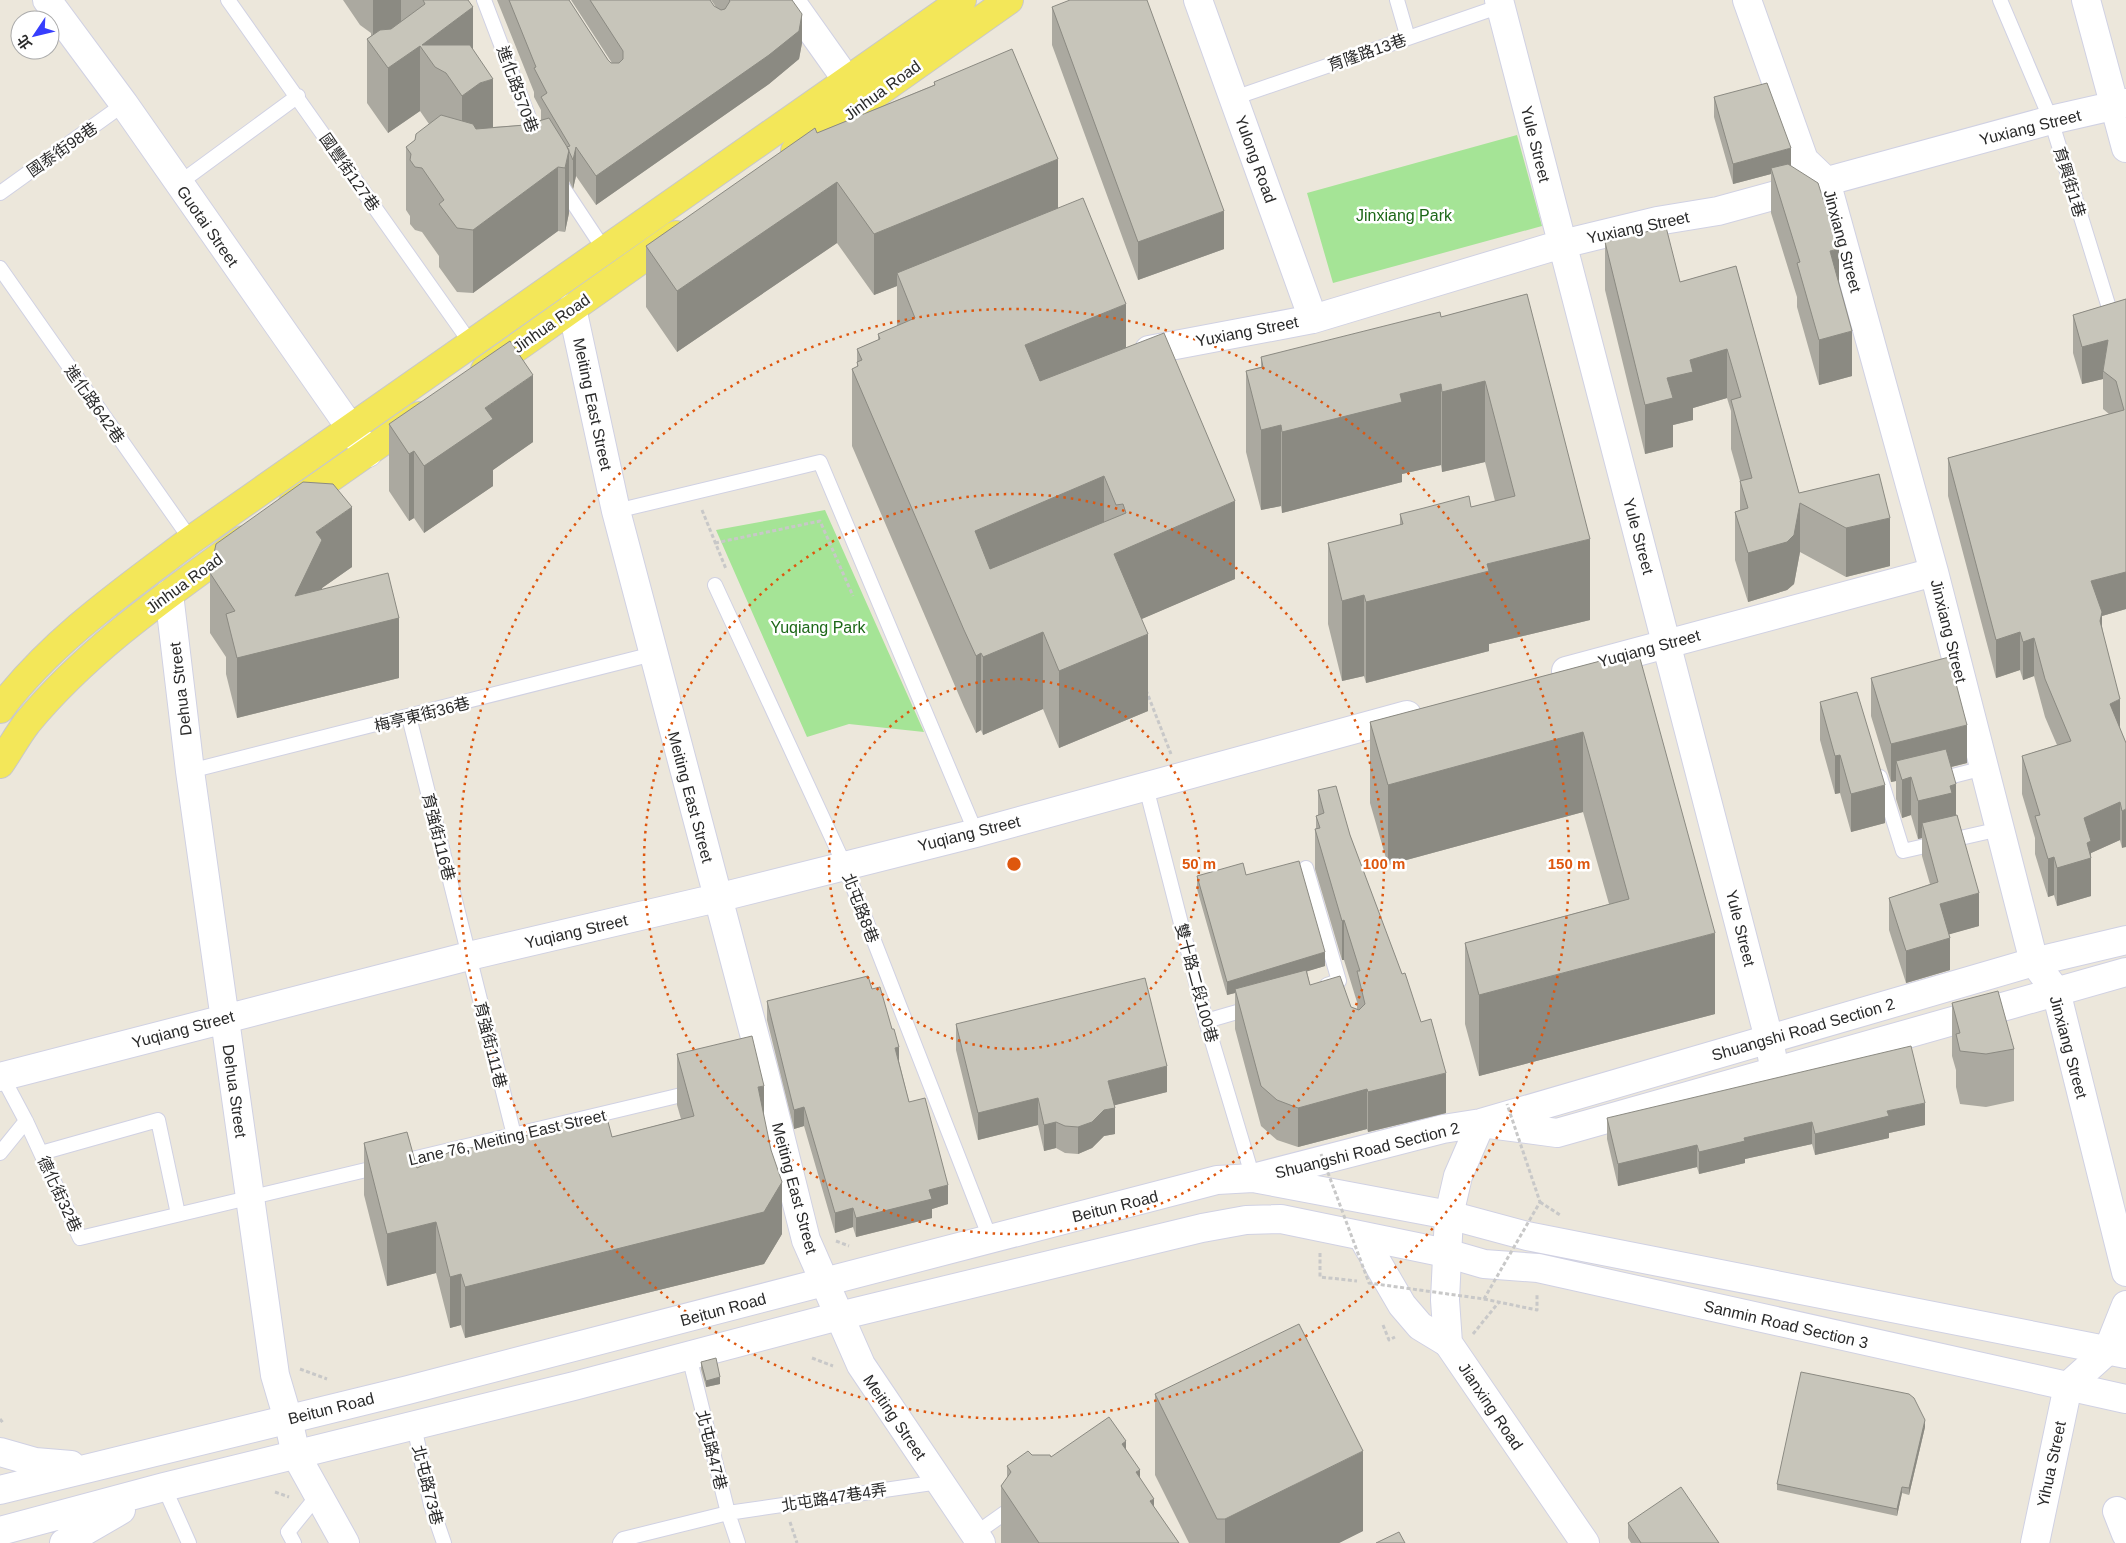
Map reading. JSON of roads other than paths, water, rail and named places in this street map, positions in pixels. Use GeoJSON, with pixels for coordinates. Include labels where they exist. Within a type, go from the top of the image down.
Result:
{"type":"FeatureCollection","features":[{"type":"Feature","properties":{"kind":"main road","name":"Jinhua Road"},"geometry":{"type":"LineString","coordinates":[[0,709],[13,692],[85,621],[190,540],[350,427],[472,345],[962,0]]}},
{"type":"Feature","properties":{"kind":"main road","name":"Jinhua Road"},"geometry":{"type":"LineString","coordinates":[[774,166],[1009,0]]}},
{"type":"Feature","properties":{"kind":"main road","name":"Jinhua Road"},"geometry":{"type":"LineString","coordinates":[[466,383],[693,223]]}},
{"type":"Feature","properties":{"kind":"main road","name":"Jinhua Road"},"geometry":{"type":"LineString","coordinates":[[0,764],[26,724],[62,683],[97,649],[268,522],[441,401]]}},
{"type":"Feature","properties":{"kind":"street","name":"Guotai Street"},"geometry":{"type":"LineString","coordinates":[[47,0],[124,104],[178,184],[368,453]]}},
{"type":"Feature","properties":{"kind":"street"},"geometry":{"type":"LineString","coordinates":[[790,0],[864,104]]}},
{"type":"Feature","properties":{"kind":"street","name":"Yulong Road"},"geometry":{"type":"LineString","coordinates":[[1198,0],[1313,319]]}},
{"type":"Feature","properties":{"kind":"street","name":"Jinxiang Street"},"geometry":{"type":"LineString","coordinates":[[1746,0],[1804,160],[1826,180],[1934,572],[2034,962],[2056,991],[2126,1272]]}},
{"type":"Feature","properties":{"kind":"street"},"geometry":{"type":"LineString","coordinates":[[2086,0],[2120,104],[2126,148]]}},
{"type":"Feature","properties":{"kind":"street","name":"Yule Street"},"geometry":{"type":"LineString","coordinates":[[1500,3],[1770,1039],[1775,1073]]}},
{"type":"Feature","properties":{"kind":"street","name":"Yuxiang Street"},"geometry":{"type":"LineString","coordinates":[[1149,350],[1313,319],[1562,244],[1657,221],[1718,211],[2051,120],[2120,104]]}},
{"type":"Feature","properties":{"kind":"street","name":"Meiting East Street"},"geometry":{"type":"LineString","coordinates":[[572,308],[616,511],[717,898],[761,1076],[806,1240],[824,1282]]}},
{"type":"Feature","properties":{"kind":"street","name":"Yuqiang Street"},"geometry":{"type":"LineString","coordinates":[[1543,677],[1667,642],[1934,572]]}},
{"type":"Feature","properties":{"kind":"street","name":"Dehua Street"},"geometry":{"type":"LineString","coordinates":[[169,594],[190,771],[275,1375],[296,1455],[345,1543]]}},
{"type":"Feature","properties":{"kind":"street","name":"Yuqiang Street"},"geometry":{"type":"LineString","coordinates":[[1,1077],[469,956],[717,898],[844,864],[976,833],[1429,709]]}},
{"type":"Feature","properties":{"kind":"street","name":"Shuangshi Road Section 2"},"geometry":{"type":"LineString","coordinates":[[1254,1178],[1443,1129],[1481,1123],[2034,962],[2126,940]]}},
{"type":"Feature","properties":{"kind":"street","name":"Shuangshi Road Section 2"},"geometry":{"type":"LineString","coordinates":[[1481,1123],[1557,1134],[2126,972]]}},
{"type":"Feature","properties":{"kind":"street","name":"Shuangshi Road Section 2"},"geometry":{"type":"LineString","coordinates":[[1446,1253],[1449,1215],[1458,1176],[1481,1123]]}},
{"type":"Feature","properties":{"kind":"street","name":"Beitun Road"},"geometry":{"type":"LineString","coordinates":[[0,1490],[288,1419],[1217,1180],[1254,1178],[1449,1215]]}},
{"type":"Feature","properties":{"kind":"street","name":"Sanmin Road Section 3"},"geometry":{"type":"LineString","coordinates":[[1449,1215],[1527,1236],[2117,1352]]}},
{"type":"Feature","properties":{"kind":"street"},"geometry":{"type":"LineString","coordinates":[[0,1531],[164,1487],[414,1426],[840,1316],[1202,1228],[1246,1220],[1281,1219],[1363,1238],[1446,1253],[1445,1300],[1459,1340]]}},
{"type":"Feature","properties":{"kind":"street"},"geometry":{"type":"LineString","coordinates":[[1363,1238],[1402,1305],[1420,1326],[1459,1340]]}},
{"type":"Feature","properties":{"kind":"street","name":"Sanmin Road Section 3"},"geometry":{"type":"LineString","coordinates":[[1446,1253],[1484,1264],[1538,1268],[2126,1399]]}},
{"type":"Feature","properties":{"kind":"street","name":"Meiting Street"},"geometry":{"type":"LineString","coordinates":[[824,1282],[861,1365],[978,1539]]}},
{"type":"Feature","properties":{"kind":"street"},"geometry":{"type":"LineString","coordinates":[[2068,1386],[2117,1352],[2126,1305]]}},
{"type":"Feature","properties":{"kind":"street","name":"Jianxing Road"},"geometry":{"type":"LineString","coordinates":[[1459,1340],[1585,1543]]}},
{"type":"Feature","properties":{"kind":"street","name":"Yihua Street"},"geometry":{"type":"LineString","coordinates":[[2035,1543],[2068,1386]]}},
{"type":"Feature","properties":{"kind":"street"},"geometry":{"type":"LineString","coordinates":[[0,1452],[35,1462],[97,1466]]}},
{"type":"Feature","properties":{"kind":"street"},"geometry":{"type":"LineString","coordinates":[[64,1543],[93,1524],[164,1487]]}},
{"type":"Feature","properties":{"kind":"lane","name":"國豐街127巷"},"geometry":{"type":"LineString","coordinates":[[228,0],[298,96],[472,345]]}},
{"type":"Feature","properties":{"kind":"lane","name":"進化路570巷"},"geometry":{"type":"LineString","coordinates":[[484,0],[536,138],[545,154]]}},
{"type":"Feature","properties":{"kind":"lane"},"geometry":{"type":"LineString","coordinates":[[1397,0],[1408,38]]}},
{"type":"Feature","properties":{"kind":"lane","name":"育興街1巷"},"geometry":{"type":"LineString","coordinates":[[2000,0],[2051,120],[2110,311]]}},
{"type":"Feature","properties":{"kind":"lane","name":"育隆路13巷"},"geometry":{"type":"LineString","coordinates":[[1234,98],[1408,38],[1500,3]]}},
{"type":"Feature","properties":{"kind":"lane"},"geometry":{"type":"LineString","coordinates":[[178,184],[298,96]]}},
{"type":"Feature","properties":{"kind":"lane","name":"國泰街98巷"},"geometry":{"type":"LineString","coordinates":[[0,193],[124,104]]}},
{"type":"Feature","properties":{"kind":"lane"},"geometry":{"type":"LineString","coordinates":[[553,170],[566,194],[605,251]]}},
{"type":"Feature","properties":{"kind":"lane","name":"進化路642巷"},"geometry":{"type":"LineString","coordinates":[[0,268],[190,540]]}},
{"type":"Feature","properties":{"kind":"lane"},"geometry":{"type":"LineString","coordinates":[[616,511],[820,462],[976,833]]}},
{"type":"Feature","properties":{"kind":"lane","name":"北屯路8巷"},"geometry":{"type":"LineString","coordinates":[[715,585],[844,864],[990,1238]]}},
{"type":"Feature","properties":{"kind":"lane","name":"梅亭東街36巷"},"geometry":{"type":"LineString","coordinates":[[190,771],[410,717],[653,654]]}},
{"type":"Feature","properties":{"kind":"lane","name":"育強街116巷"},"geometry":{"type":"LineString","coordinates":[[410,717],[469,956]]}},
{"type":"Feature","properties":{"kind":"lane"},"geometry":{"type":"LineString","coordinates":[[1877,768],[1903,851],[2000,829]]}},
{"type":"Feature","properties":{"kind":"lane"},"geometry":{"type":"LineString","coordinates":[[1921,784],[1984,768]]}},
{"type":"Feature","properties":{"kind":"lane","name":"雙十路二段100巷"},"geometry":{"type":"LineString","coordinates":[[1146,787],[1206,1021],[1254,1178]]}},
{"type":"Feature","properties":{"kind":"lane"},"geometry":{"type":"LineString","coordinates":[[1885,793],[1903,788]]}},
{"type":"Feature","properties":{"kind":"lane"},"geometry":{"type":"LineString","coordinates":[[1306,868],[1344,998]]}},
{"type":"Feature","properties":{"kind":"lane","name":"育強街111巷"},"geometry":{"type":"LineString","coordinates":[[469,956],[514,1135]]}},
{"type":"Feature","properties":{"kind":"lane"},"geometry":{"type":"LineString","coordinates":[[1311,990],[1339,981]]}},
{"type":"Feature","properties":{"kind":"lane"},"geometry":{"type":"LineString","coordinates":[[1206,1021],[1263,1004]]}},
{"type":"Feature","properties":{"kind":"lane","name":"德化街32巷"},"geometry":{"type":"LineString","coordinates":[[1,1077],[26,1121],[80,1238],[249,1199]]}},
{"type":"Feature","properties":{"kind":"lane","name":"Lane 76, Meiting East Street"},"geometry":{"type":"LineString","coordinates":[[249,1199],[707,1089]]}},
{"type":"Feature","properties":{"kind":"lane"},"geometry":{"type":"LineString","coordinates":[[41,1153],[158,1120],[178,1214]]}},
{"type":"Feature","properties":{"kind":"lane"},"geometry":{"type":"LineString","coordinates":[[0,1153],[26,1121]]}},
{"type":"Feature","properties":{"kind":"lane","name":"北屯路47巷"},"geometry":{"type":"LineString","coordinates":[[689,1356],[728,1513],[738,1543]]}},
{"type":"Feature","properties":{"kind":"lane","name":"北屯路73巷"},"geometry":{"type":"LineString","coordinates":[[414,1426],[431,1505],[444,1543]]}},
{"type":"Feature","properties":{"kind":"lane","name":"北屯路47巷4弄"},"geometry":{"type":"LineString","coordinates":[[620,1543],[623,1539],[728,1513],[939,1482]]}},
{"type":"Feature","properties":{"kind":"lane"},"geometry":{"type":"LineString","coordinates":[[164,1487],[188,1543]]}},
{"type":"Feature","properties":{"kind":"lane"},"geometry":{"type":"LineString","coordinates":[[294,1543],[288,1532],[318,1495]]}},
{"type":"Feature","properties":{"kind":"lane"},"geometry":{"type":"LineString","coordinates":[[978,1539],[1028,1496]]}},
{"type":"Feature","properties":{"kind":"park label","name":"Jinxiang Park"},"geometry":{"type":"Point","coordinates":[1404,215]}},
{"type":"Feature","properties":{"kind":"park label","name":"Yuqiang Park"},"geometry":{"type":"Point","coordinates":[818,627]}}]}
